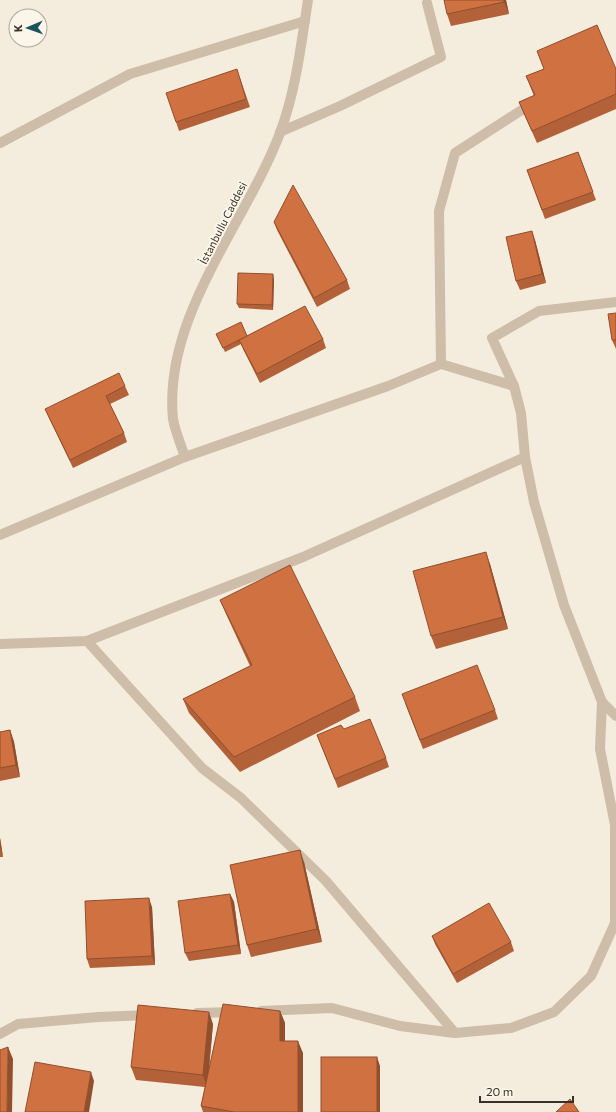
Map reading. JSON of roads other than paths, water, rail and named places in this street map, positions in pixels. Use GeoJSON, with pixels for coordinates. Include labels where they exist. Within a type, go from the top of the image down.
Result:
{"type":"FeatureCollection","features":[{"type":"Feature","properties":{"kind":"street","name":"İstanbullu Caddesi"},"geometry":{"type":"LineString","coordinates":[[185,456],[173,420],[172,389],[179,346],[199,294],[269,159],[280,132],[292,91],[308,0]]}},
{"type":"Feature","properties":{"kind":"street"},"geometry":{"type":"LineString","coordinates":[[280,132],[340,106],[441,57],[426,3]]}},
{"type":"Feature","properties":{"kind":"street"},"geometry":{"type":"LineString","coordinates":[[0,143],[130,74],[305,21]]}},
{"type":"Feature","properties":{"kind":"street"},"geometry":{"type":"LineString","coordinates":[[441,364],[439,211],[455,153],[531,104]]}},
{"type":"Feature","properties":{"kind":"street"},"geometry":{"type":"LineString","coordinates":[[616,302],[539,311],[492,338],[514,386],[521,413],[525,457],[534,502],[564,605],[602,702],[616,716]]}},
{"type":"Feature","properties":{"kind":"street"},"geometry":{"type":"LineString","coordinates":[[0,535],[185,456],[388,386],[441,364],[514,386]]}},
{"type":"Feature","properties":{"kind":"street"},"geometry":{"type":"LineString","coordinates":[[0,644],[87,641],[303,557],[525,457]]}},
{"type":"Feature","properties":{"kind":"street"},"geometry":{"type":"LineString","coordinates":[[87,641],[202,768],[241,798],[326,881],[455,1033]]}},
{"type":"Feature","properties":{"kind":"street"},"geometry":{"type":"LineString","coordinates":[[184,1014],[332,1008],[400,1026],[455,1033],[511,1028],[554,1012],[591,976],[615,923],[615,825],[600,749],[602,702]]}},
{"type":"Feature","properties":{"kind":"street"},"geometry":{"type":"LineString","coordinates":[[0,1034],[18,1024],[98,1017],[160,1014]]}}]}
